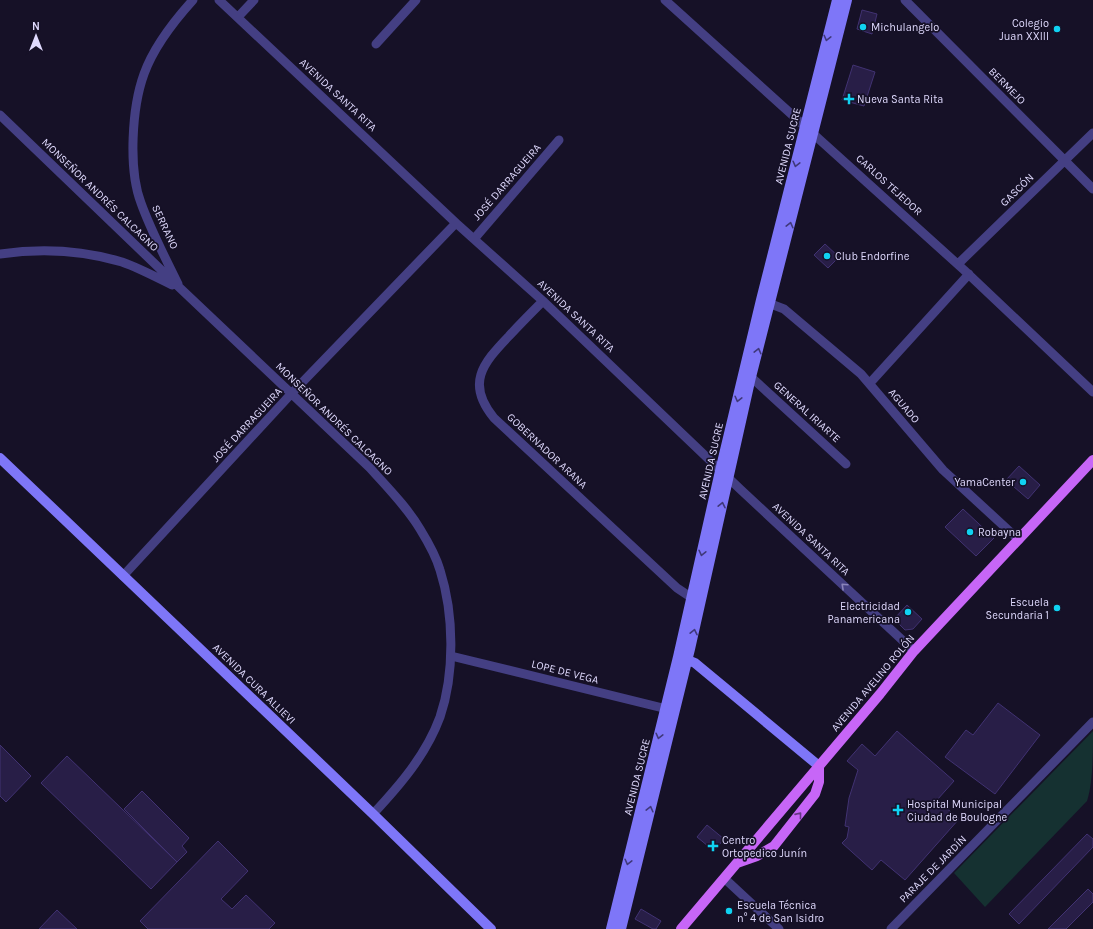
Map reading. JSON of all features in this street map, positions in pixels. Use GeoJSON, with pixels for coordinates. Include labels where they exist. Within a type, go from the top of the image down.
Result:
{"type":"FeatureCollection","features":[{"type":"Feature","properties":{"kind":"main road","name":"AVENIDA SUCRE"},"geometry":{"type":"LineString","coordinates":[[766,302],[805,127],[837,0]]}},
{"type":"Feature","properties":{"kind":"main road","name":"AVENIDA SUCRE"},"geometry":{"type":"LineString","coordinates":[[611,929],[683,658],[724,474],[766,302],[813,134],[847,0]]}},
{"type":"Feature","properties":{"kind":"main road","name":"AVENIDA CURA ALLIEVI"},"geometry":{"type":"LineString","coordinates":[[0,458],[373,814],[491,929]]}},
{"type":"Feature","properties":{"kind":"main road","name":"AVENIDA AVELINO ROLÓN"},"geometry":{"type":"LineString","coordinates":[[681,929],[880,694],[914,651],[1093,460]]}},
{"type":"Feature","properties":{"kind":"main road","name":"AVENIDA SUCRE"},"geometry":{"type":"LineString","coordinates":[[683,658],[692,598],[724,474]]}},
{"type":"Feature","properties":{"kind":"main road"},"geometry":{"type":"LineString","coordinates":[[683,658],[695,663],[819,766],[819,782],[816,794],[774,846],[757,856],[737,863]]}},
{"type":"Feature","properties":{"kind":"main road","name":"AVENIDA SUCRE"},"geometry":{"type":"LineString","coordinates":[[621,929],[670,709]]}},
{"type":"Feature","properties":{"kind":"street","name":"SERRANO"},"geometry":{"type":"LineString","coordinates":[[181,289],[140,202],[136,184],[134,138],[144,73],[156,48],[177,18],[193,0]]}},
{"type":"Feature","properties":{"kind":"street","name":"AVENIDA SANTA RITA"},"geometry":{"type":"LineString","coordinates":[[219,0],[456,223],[543,301],[724,474],[914,651]]}},
{"type":"Feature","properties":{"kind":"street"},"geometry":{"type":"LineString","coordinates":[[238,17],[254,0]]}},
{"type":"Feature","properties":{"kind":"street"},"geometry":{"type":"LineString","coordinates":[[376,44],[416,0]]}},
{"type":"Feature","properties":{"kind":"street","name":"CARLOS TEJEDOR"},"geometry":{"type":"LineString","coordinates":[[665,0],[969,274],[1093,392]]}},
{"type":"Feature","properties":{"kind":"street","name":"BERMEJO"},"geometry":{"type":"LineString","coordinates":[[905,0],[1093,189]]}},
{"type":"Feature","properties":{"kind":"street","name":"MONSEÑOR ANDRÉS CALCAGNO"},"geometry":{"type":"LineString","coordinates":[[0,115],[370,468],[420,528],[440,570],[448,613],[451,656],[447,686],[439,718],[431,738],[398,788],[373,814]]}},
{"type":"Feature","properties":{"kind":"street","name":"GASCÓN"},"geometry":{"type":"LineString","coordinates":[[958,264],[1093,133]]}},
{"type":"Feature","properties":{"kind":"street","name":"JOSÉ DARRAGUEIRA"},"geometry":{"type":"LineString","coordinates":[[474,239],[559,140]]}},
{"type":"Feature","properties":{"kind":"street","name":"JOSÉ DARRAGUEIRA"},"geometry":{"type":"LineString","coordinates":[[123,576],[291,394],[456,223]]}},
{"type":"Feature","properties":{"kind":"street"},"geometry":{"type":"LineString","coordinates":[[0,254],[16,251],[48,250],[90,254],[123,262],[181,289]]}},
{"type":"Feature","properties":{"kind":"street"},"geometry":{"type":"LineString","coordinates":[[870,383],[969,274]]}},
{"type":"Feature","properties":{"kind":"street","name":"GOBERNADOR ARANA"},"geometry":{"type":"LineString","coordinates":[[543,301],[487,360],[481,372],[479,383],[482,401],[494,418],[676,588],[692,598]]}},
{"type":"Feature","properties":{"kind":"street","name":"AGUADO"},"geometry":{"type":"LineString","coordinates":[[766,302],[784,309],[861,374],[943,470],[1019,540]]}},
{"type":"Feature","properties":{"kind":"street","name":"GENERAL IRIARTE"},"geometry":{"type":"LineString","coordinates":[[747,377],[846,464]]}},
{"type":"Feature","properties":{"kind":"street","name":"LOPE DE VEGA"},"geometry":{"type":"LineString","coordinates":[[451,656],[670,709]]}},
{"type":"Feature","properties":{"kind":"street","name":"PARAJE DE JARDÍN"},"geometry":{"type":"LineString","coordinates":[[891,929],[1093,722]]}},
{"type":"Feature","properties":{"kind":"street"},"geometry":{"type":"LineString","coordinates":[[724,878],[779,929]]}},
{"type":"Feature","properties":{"kind":"green space"},"geometry":{"type":"Polygon","coordinates":[[[1093,731],[1092,776],[1087,801],[985,907],[954,873],[1093,731]]]}},
{"type":"Feature","properties":{"kind":"building"},"geometry":{"type":"Polygon","coordinates":[[[862,10],[877,14],[872,34],[857,29],[862,10]]]}},
{"type":"Feature","properties":{"kind":"building"},"geometry":{"type":"Polygon","coordinates":[[[853,65],[875,72],[864,106],[842,100],[853,65]]]}},
{"type":"Feature","properties":{"kind":"building","name":"Club Endorfine"},"geometry":{"type":"Polygon","coordinates":[[[825,244],[839,257],[828,268],[814,255],[825,244]]]}},
{"type":"Feature","properties":{"kind":"building","name":"YamaCenter"},"geometry":{"type":"Polygon","coordinates":[[[1019,466],[1040,485],[1028,499],[1006,480],[1019,466]]]}},
{"type":"Feature","properties":{"kind":"building","name":"Robayna"},"geometry":{"type":"Polygon","coordinates":[[[963,509],[994,538],[976,556],[945,527],[963,509]]]}},
{"type":"Feature","properties":{"kind":"building","name":"Electricidad Panamericana"},"geometry":{"type":"Polygon","coordinates":[[[907,605],[922,619],[913,629],[905,630],[894,619],[907,605]]]}},
{"type":"Feature","properties":{"kind":"building"},"geometry":{"type":"Polygon","coordinates":[[[998,703],[1040,735],[995,794],[945,757],[966,730],[973,735],[998,703]]]}},
{"type":"Feature","properties":{"kind":"building","name":"Hospital Municipal Ciudad de Boulogne"},"geometry":{"type":"Polygon","coordinates":[[[897,731],[954,781],[937,800],[959,819],[905,880],[881,860],[872,870],[842,843],[847,838],[849,827],[845,826],[849,798],[858,770],[847,761],[862,744],[875,756],[897,731]]]}},
{"type":"Feature","properties":{"kind":"building"},"geometry":{"type":"Polygon","coordinates":[[[0,745],[31,776],[6,802],[0,796],[0,745]]]}},
{"type":"Feature","properties":{"kind":"building"},"geometry":{"type":"Polygon","coordinates":[[[67,756],[177,862],[151,889],[41,783],[67,756]]]}},
{"type":"Feature","properties":{"kind":"building"},"geometry":{"type":"Polygon","coordinates":[[[142,791],[189,838],[182,846],[187,852],[177,862],[124,809],[142,791]]]}},
{"type":"Feature","properties":{"kind":"building"},"geometry":{"type":"Polygon","coordinates":[[[707,825],[724,839],[714,851],[697,837],[707,825]]]}},
{"type":"Feature","properties":{"kind":"building"},"geometry":{"type":"Polygon","coordinates":[[[1087,834],[1093,839],[1093,847],[1019,924],[1009,914],[1087,834]]]}},
{"type":"Feature","properties":{"kind":"building"},"geometry":{"type":"Polygon","coordinates":[[[218,841],[248,871],[221,899],[232,909],[246,895],[275,923],[269,929],[148,929],[140,921],[218,841]]]}},
{"type":"Feature","properties":{"kind":"building"},"geometry":{"type":"Polygon","coordinates":[[[1088,889],[1093,894],[1093,902],[1066,929],[1048,929],[1088,889]]]}},
{"type":"Feature","properties":{"kind":"building"},"geometry":{"type":"Polygon","coordinates":[[[641,909],[661,921],[656,929],[653,929],[635,919],[641,909]]]}},
{"type":"Feature","properties":{"kind":"building"},"geometry":{"type":"Polygon","coordinates":[[[57,910],[77,929],[39,929],[57,910]]]}},
{"type":"Feature","properties":{"kind":"place","name":"Michulangelo"},"geometry":{"type":"Point","coordinates":[863,27]}},
{"type":"Feature","properties":{"kind":"place","name":"Colegio Juan XXIII"},"geometry":{"type":"Point","coordinates":[1057,29]}},
{"type":"Feature","properties":{"kind":"place","name":"Nueva Santa Rita"},"geometry":{"type":"Point","coordinates":[849,99]}},
{"type":"Feature","properties":{"kind":"place","name":"Club Endorfine"},"geometry":{"type":"Point","coordinates":[827,256]}},
{"type":"Feature","properties":{"kind":"place","name":"YamaCenter"},"geometry":{"type":"Point","coordinates":[1023,482]}},
{"type":"Feature","properties":{"kind":"place","name":"Robayna"},"geometry":{"type":"Point","coordinates":[970,532]}},
{"type":"Feature","properties":{"kind":"place","name":"Escuela Secundaria 1"},"geometry":{"type":"Point","coordinates":[1057,608]}},
{"type":"Feature","properties":{"kind":"place","name":"Electricidad Panamericana"},"geometry":{"type":"Point","coordinates":[908,612]}},
{"type":"Feature","properties":{"kind":"place","name":"Hospital Municipal Ciudad de Boulogne"},"geometry":{"type":"Point","coordinates":[898,810]}},
{"type":"Feature","properties":{"kind":"place","name":"Centro Ortopedico Junín"},"geometry":{"type":"Point","coordinates":[713,846]}},
{"type":"Feature","properties":{"kind":"place","name":"Escuela Técnica n° 4 de San Isidro"},"geometry":{"type":"Point","coordinates":[729,911]}}]}
